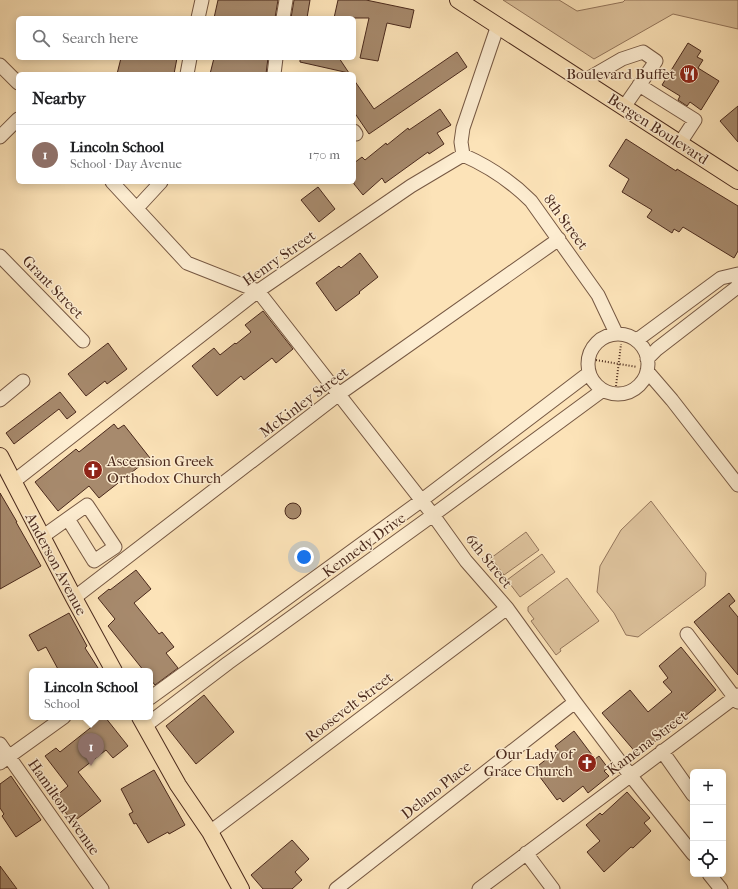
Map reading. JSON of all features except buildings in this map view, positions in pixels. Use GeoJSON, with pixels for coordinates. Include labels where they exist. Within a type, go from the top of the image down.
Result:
{"type":"FeatureCollection","features":[{"type":"Feature","properties":{"kind":"main road","name":"Bergen Boulevard"},"geometry":{"type":"LineString","coordinates":[[458,0],[738,180]]}},
{"type":"Feature","properties":{"kind":"main road","name":"Anderson Avenue"},"geometry":{"type":"LineString","coordinates":[[0,456],[7,479],[42,537],[112,668]]}},
{"type":"Feature","properties":{"kind":"main road"},"geometry":{"type":"LineString","coordinates":[[142,721],[178,785],[210,832],[241,889]]}},
{"type":"Feature","properties":{"kind":"street"},"geometry":{"type":"LineString","coordinates":[[198,16],[202,0]]}},
{"type":"Feature","properties":{"kind":"street"},"geometry":{"type":"LineString","coordinates":[[283,16],[286,0]]}},
{"type":"Feature","properties":{"kind":"street"},"geometry":{"type":"LineString","coordinates":[[463,156],[461,142],[463,128],[498,25]]}},
{"type":"Feature","properties":{"kind":"street"},"geometry":{"type":"LineString","coordinates":[[584,81],[622,59],[643,52],[656,61],[624,107]]}},
{"type":"Feature","properties":{"kind":"street"},"geometry":{"type":"LineString","coordinates":[[187,72],[190,60]]}},
{"type":"Feature","properties":{"kind":"street"},"geometry":{"type":"LineString","coordinates":[[274,72],[276,60]]}},
{"type":"Feature","properties":{"kind":"street"},"geometry":{"type":"LineString","coordinates":[[0,65],[16,81]]}},
{"type":"Feature","properties":{"kind":"street"},"geometry":{"type":"LineString","coordinates":[[639,84],[695,120],[680,143]]}},
{"type":"Feature","properties":{"kind":"street"},"geometry":{"type":"LineString","coordinates":[[0,137],[16,121]]}},
{"type":"Feature","properties":{"kind":"street","name":"8th Street"},"geometry":{"type":"LineString","coordinates":[[463,156],[474,160],[520,190],[531,201],[598,295],[619,337]]}},
{"type":"Feature","properties":{"kind":"street","name":"Henry Street"},"geometry":{"type":"LineString","coordinates":[[7,479],[258,291],[411,186],[463,156]]}},
{"type":"Feature","properties":{"kind":"street"},"geometry":{"type":"LineString","coordinates":[[114,184],[187,262],[258,291]]}},
{"type":"Feature","properties":{"kind":"street"},"geometry":{"type":"LineString","coordinates":[[137,208],[159,184]]}},
{"type":"Feature","properties":{"kind":"street","name":"McKinley Street"},"geometry":{"type":"LineString","coordinates":[[74,598],[339,394],[559,239]]}},
{"type":"Feature","properties":{"kind":"street","name":"Grant Street"},"geometry":{"type":"LineString","coordinates":[[0,256],[83,341]]}},
{"type":"Feature","properties":{"kind":"street"},"geometry":{"type":"LineString","coordinates":[[637,340],[722,278],[738,274]]}},
{"type":"Feature","properties":{"kind":"street"},"geometry":{"type":"LineString","coordinates":[[645,366],[657,348],[738,285]]}},
{"type":"Feature","properties":{"kind":"street","name":"6th Street"},"geometry":{"type":"LineString","coordinates":[[258,291],[433,515],[466,560],[507,608],[630,775],[690,850]]}},
{"type":"Feature","properties":{"kind":"street"},"geometry":{"type":"LineString","coordinates":[[627,335],[637,340],[644,349],[645,366],[642,381],[634,388],[624,393],[613,393],[603,390],[594,383],[589,373],[587,362],[590,351],[596,342],[606,336],[619,337],[627,335]]}},
{"type":"Feature","properties":{"kind":"street"},"geometry":{"type":"LineString","coordinates":[[645,366],[738,485]]}},
{"type":"Feature","properties":{"kind":"street","name":"Kennedy Drive"},"geometry":{"type":"LineString","coordinates":[[153,696],[421,501],[589,373]]}},
{"type":"Feature","properties":{"kind":"street"},"geometry":{"type":"LineString","coordinates":[[0,400],[23,381]]}},
{"type":"Feature","properties":{"kind":"street","name":"Kennedy Drive"},"geometry":{"type":"LineString","coordinates":[[153,714],[220,669],[603,390]]}},
{"type":"Feature","properties":{"kind":"street"},"geometry":{"type":"LineString","coordinates":[[42,537],[68,519]]}},
{"type":"Feature","properties":{"kind":"street"},"geometry":{"type":"LineString","coordinates":[[339,560],[350,575]]}},
{"type":"Feature","properties":{"kind":"street"},"geometry":{"type":"LineString","coordinates":[[276,606],[288,620]]}},
{"type":"Feature","properties":{"kind":"street","name":"Roosevelt Street"},"geometry":{"type":"LineString","coordinates":[[210,832],[507,608]]}},
{"type":"Feature","properties":{"kind":"street"},"geometry":{"type":"LineString","coordinates":[[687,634],[737,698]]}},
{"type":"Feature","properties":{"kind":"street"},"geometry":{"type":"LineString","coordinates":[[209,655],[220,669]]}},
{"type":"Feature","properties":{"kind":"street","name":"Kamena Street"},"geometry":{"type":"LineString","coordinates":[[479,889],[630,775],[737,698]]}},
{"type":"Feature","properties":{"kind":"street","name":"Delano Place"},"geometry":{"type":"LineString","coordinates":[[336,889],[576,702]]}},
{"type":"Feature","properties":{"kind":"street"},"geometry":{"type":"LineString","coordinates":[[4,760],[60,720]]}},
{"type":"Feature","properties":{"kind":"street","name":"Hamilton Avenue"},"geometry":{"type":"LineString","coordinates":[[0,744],[4,760],[102,889]]}},
{"type":"Feature","properties":{"kind":"street"},"geometry":{"type":"LineString","coordinates":[[662,752],[690,791]]}},
{"type":"Feature","properties":{"kind":"street"},"geometry":{"type":"LineString","coordinates":[[526,853],[553,889]]}},
{"type":"Feature","properties":{"kind":"street"},"geometry":{"type":"LineString","coordinates":[[711,877],[721,889]]}},
{"type":"Feature","properties":{"kind":"path"},"geometry":{"type":"LineString","coordinates":[[616,386],[619,364],[619,337]]}},
{"type":"Feature","properties":{"kind":"path"},"geometry":{"type":"LineString","coordinates":[[596,360],[645,366]]}},
{"type":"Feature","properties":{"kind":"shaded area"},"geometry":{"type":"Polygon","coordinates":[[[503,0],[559,0],[577,11],[623,2],[625,0],[738,0],[738,29],[673,14],[594,59],[503,0]]]}},
{"type":"Feature","properties":{"kind":"shaded area"},"geometry":{"type":"Polygon","coordinates":[[[651,501],[706,573],[705,586],[638,637],[626,635],[614,613],[597,592],[600,566],[621,530],[651,501]]]}},
{"type":"Feature","properties":{"kind":"shaded area"},"geometry":{"type":"Polygon","coordinates":[[[526,532],[539,550],[504,575],[491,558],[526,532]]]}},
{"type":"Feature","properties":{"kind":"shaded area"},"geometry":{"type":"Polygon","coordinates":[[[542,554],[555,572],[520,597],[507,580],[542,554]]]}},
{"type":"Feature","properties":{"kind":"shaded area"},"geometry":{"type":"Polygon","coordinates":[[[567,578],[599,621],[560,649],[561,651],[556,655],[531,621],[534,619],[528,611],[528,607],[567,578]]]}},
{"type":"Feature","properties":{"kind":"place","name":"Boulevard Buffet"},"geometry":{"type":"Point","coordinates":[689,74]}},
{"type":"Feature","properties":{"kind":"place","name":"Ascension Greek Orthodox Church"},"geometry":{"type":"Point","coordinates":[93,470]}},
{"type":"Feature","properties":{"kind":"place","name":"Our Lady of Grace Church"},"geometry":{"type":"Point","coordinates":[587,763]}},
{"type":"Feature","properties":{"kind":"place","name":"Lincoln School"},"geometry":{"type":"Point","coordinates":[91,766]}}]}
